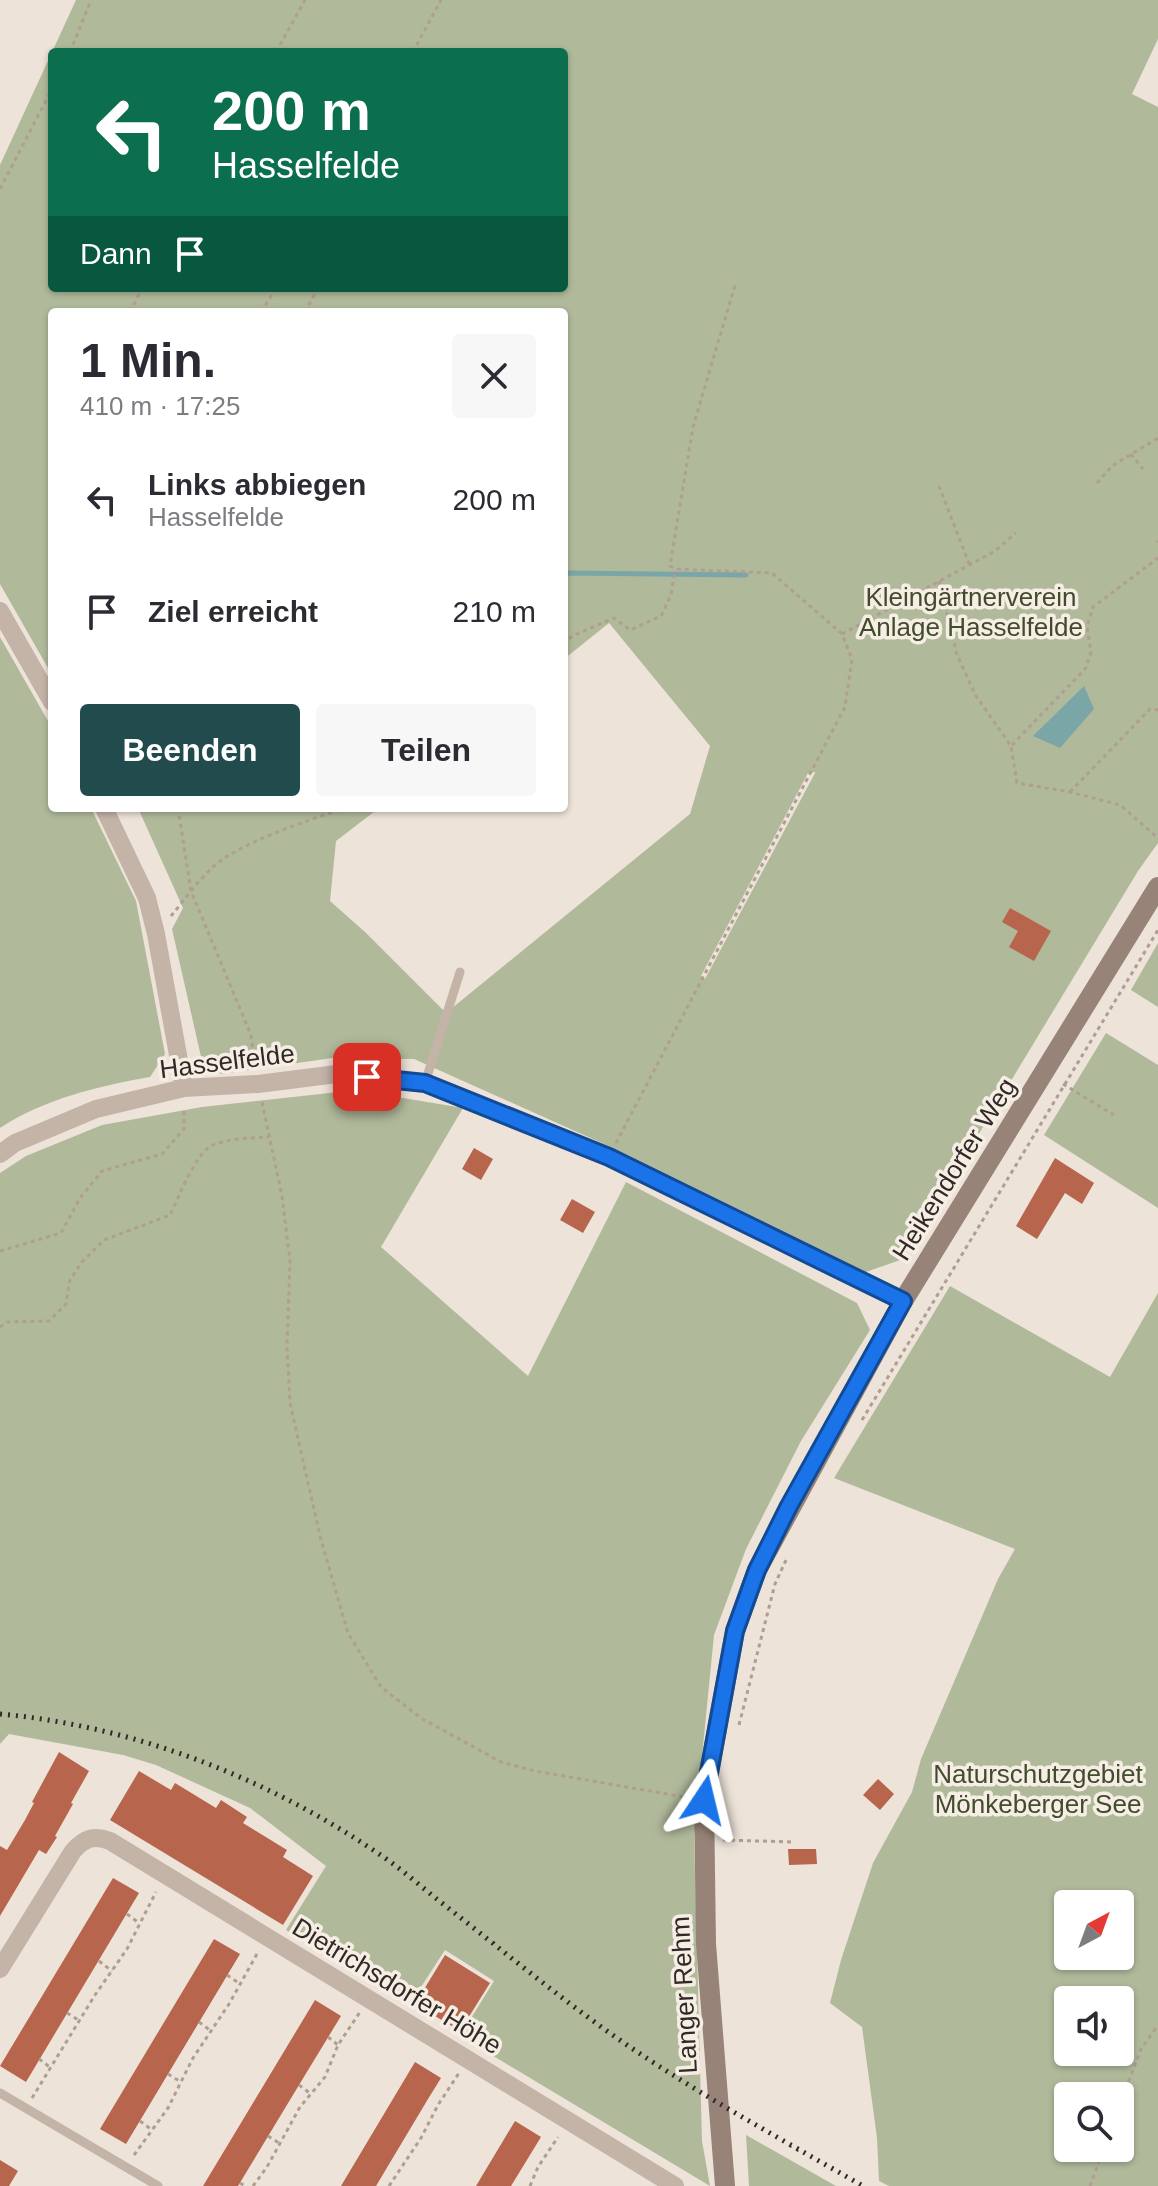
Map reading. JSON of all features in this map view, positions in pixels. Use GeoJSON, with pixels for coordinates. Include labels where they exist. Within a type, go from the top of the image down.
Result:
{"type":"FeatureCollection","features":[{"type":"Feature","properties":{"kind":"street"},"geometry":{"type":"LineString","coordinates":[[0,611],[48,695]]}},
{"type":"Feature","properties":{"kind":"street"},"geometry":{"type":"LineString","coordinates":[[106,812],[147,898],[184,1088]]}},
{"type":"Feature","properties":{"kind":"street","name":"Heikendorfer Weg"},"geometry":{"type":"LineString","coordinates":[[704,1800],[735,1631],[757,1570],[789,1506],[903,1301],[1158,887]]}},
{"type":"Feature","properties":{"kind":"street","name":"Hasselfelde"},"geometry":{"type":"LineString","coordinates":[[0,1154],[15,1143],[96,1109],[184,1088],[258,1084],[337,1074],[425,1083],[609,1157],[903,1301]]}},
{"type":"Feature","properties":{"kind":"street","name":"Langer Rehm"},"geometry":{"type":"LineString","coordinates":[[704,1800],[706,1944],[725,2186]]}},
{"type":"Feature","properties":{"kind":"street","name":"Dietrichsdorfer Höhe"},"geometry":{"type":"LineString","coordinates":[[0,1969],[73,1851],[90,1837],[110,1841],[675,2186]]}},
{"type":"Feature","properties":{"kind":"lane"},"geometry":{"type":"LineString","coordinates":[[425,1083],[460,972]]}},
{"type":"Feature","properties":{"kind":"lane"},"geometry":{"type":"LineString","coordinates":[[0,2093],[158,2186]]}},
{"type":"Feature","properties":{"kind":"path"},"geometry":{"type":"LineString","coordinates":[[72,48],[91,0]]}},
{"type":"Feature","properties":{"kind":"path"},"geometry":{"type":"LineString","coordinates":[[278,48],[305,0]]}},
{"type":"Feature","properties":{"kind":"path"},"geometry":{"type":"LineString","coordinates":[[415,48],[441,0]]}},
{"type":"Feature","properties":{"kind":"path"},"geometry":{"type":"LineString","coordinates":[[0,189],[48,97]]}},
{"type":"Feature","properties":{"kind":"path"},"geometry":{"type":"LineString","coordinates":[[568,640],[614,618],[630,630],[661,616],[671,595],[675,573],[670,566],[693,427],[735,285]]}},
{"type":"Feature","properties":{"kind":"path"},"geometry":{"type":"LineString","coordinates":[[1097,483],[1112,466],[1158,438]]}},
{"type":"Feature","properties":{"kind":"path"},"geometry":{"type":"LineString","coordinates":[[1131,454],[1143,469]]}},
{"type":"Feature","properties":{"kind":"path"},"geometry":{"type":"LineString","coordinates":[[939,486],[970,566]]}},
{"type":"Feature","properties":{"kind":"path"},"geometry":{"type":"LineString","coordinates":[[842,634],[970,566],[1016,533]]}},
{"type":"Feature","properties":{"kind":"path"},"geometry":{"type":"LineString","coordinates":[[1011,746],[1086,668],[1091,652],[1087,626],[1093,607],[1158,558]]}},
{"type":"Feature","properties":{"kind":"path"},"geometry":{"type":"LineString","coordinates":[[609,1157],[845,707],[852,659],[842,634],[772,573],[675,573]]}},
{"type":"Feature","properties":{"kind":"path"},"geometry":{"type":"LineString","coordinates":[[939,581],[957,655],[976,696],[1011,746],[1017,783],[1120,805],[1158,838]]}},
{"type":"Feature","properties":{"kind":"path"},"geometry":{"type":"LineString","coordinates":[[1070,792],[1150,709],[1158,710]]}},
{"type":"Feature","properties":{"kind":"path"},"geometry":{"type":"LineString","coordinates":[[179,812],[191,891],[251,1035],[282,1196],[290,1261],[287,1347],[290,1403],[321,1540],[348,1633],[381,1687],[421,1718],[501,1762],[535,1771],[704,1800]]}},
{"type":"Feature","properties":{"kind":"path"},"geometry":{"type":"LineString","coordinates":[[156,934],[191,891],[224,858],[298,824],[334,812]]}},
{"type":"Feature","properties":{"kind":"path"},"geometry":{"type":"LineString","coordinates":[[858,1427],[1158,930]]}},
{"type":"Feature","properties":{"kind":"path"},"geometry":{"type":"LineString","coordinates":[[1064,1084],[1114,1115]]}},
{"type":"Feature","properties":{"kind":"path"},"geometry":{"type":"LineString","coordinates":[[0,1251],[61,1233],[80,1198],[102,1171],[162,1154],[184,1129],[184,1088]]}},
{"type":"Feature","properties":{"kind":"path"},"geometry":{"type":"LineString","coordinates":[[0,1327],[7,1322],[49,1321],[66,1304],[70,1280],[82,1262],[104,1240],[170,1215],[197,1160],[210,1146],[237,1139],[269,1137]]}},
{"type":"Feature","properties":{"kind":"path"},"geometry":{"type":"LineString","coordinates":[[737,1735],[756,1650],[775,1584],[787,1559]]}},
{"type":"Feature","properties":{"kind":"path"},"geometry":{"type":"LineString","coordinates":[[704,1839],[795,1842]]}},
{"type":"Feature","properties":{"kind":"path"},"geometry":{"type":"LineString","coordinates":[[25,2108],[127,1949],[166,1875]]}},
{"type":"Feature","properties":{"kind":"path"},"geometry":{"type":"LineString","coordinates":[[127,1914],[139,1923]]}},
{"type":"Feature","properties":{"kind":"path"},"geometry":{"type":"LineString","coordinates":[[126,2167],[168,2108],[267,1937]]}},
{"type":"Feature","properties":{"kind":"path"},"geometry":{"type":"LineString","coordinates":[[99,1961],[112,1971]]}},
{"type":"Feature","properties":{"kind":"path"},"geometry":{"type":"LineString","coordinates":[[227,1975],[239,1983]]}},
{"type":"Feature","properties":{"kind":"path"},"geometry":{"type":"LineString","coordinates":[[253,2186],[325,2077],[338,2045],[369,1999]]}},
{"type":"Feature","properties":{"kind":"path"},"geometry":{"type":"LineString","coordinates":[[67,2013],[80,2021]]}},
{"type":"Feature","properties":{"kind":"path"},"geometry":{"type":"LineString","coordinates":[[199,2022],[211,2031]]}},
{"type":"Feature","properties":{"kind":"path"},"geometry":{"type":"LineString","coordinates":[[1128,2082],[1141,2049],[1158,2025]]}},
{"type":"Feature","properties":{"kind":"path"},"geometry":{"type":"LineString","coordinates":[[328,2037],[338,2045]]}},
{"type":"Feature","properties":{"kind":"path"},"geometry":{"type":"LineString","coordinates":[[39,2059],[51,2068]]}},
{"type":"Feature","properties":{"kind":"path"},"geometry":{"type":"LineString","coordinates":[[389,2186],[468,2060]]}},
{"type":"Feature","properties":{"kind":"path"},"geometry":{"type":"LineString","coordinates":[[168,2074],[181,2082]]}},
{"type":"Feature","properties":{"kind":"path"},"geometry":{"type":"LineString","coordinates":[[299,2085],[311,2094]]}},
{"type":"Feature","properties":{"kind":"path"},"geometry":{"type":"LineString","coordinates":[[140,2121],[152,2130]]}},
{"type":"Feature","properties":{"kind":"path"},"geometry":{"type":"LineString","coordinates":[[530,2186],[538,2167],[568,2121]]}},
{"type":"Feature","properties":{"kind":"path"},"geometry":{"type":"LineString","coordinates":[[268,2136],[279,2143]]}},
{"type":"Feature","properties":{"kind":"path"},"geometry":{"type":"LineString","coordinates":[[1090,2186],[1099,2162]]}},
{"type":"Feature","properties":{"kind":"green space","name":"Kleingärtnerverein Anlage Hasselfelde"},"geometry":{"type":"Polygon","coordinates":[[[76,0],[1158,0],[1158,39],[1132,94],[1158,107],[1158,843],[1138,871],[903,1259],[866,1272],[624,1153],[414,1059],[332,1058],[221,1074],[202,1061],[172,929],[183,908],[140,812],[374,812],[336,841],[330,901],[446,1013],[690,814],[710,746],[609,623],[568,656],[568,308],[48,308],[48,668],[0,584],[0,165],[48,61],[48,292],[568,292],[568,48],[54,48],[76,0]],[[815,772],[808,773],[701,976],[705,979],[815,772]]]}},
{"type":"Feature","properties":{"kind":"green space"},"geometry":{"type":"Polygon","coordinates":[[[0,637],[48,721],[48,812],[93,812],[136,901],[165,1054],[150,1077],[72,1095],[35,1109],[0,1128],[0,637]]]}},
{"type":"Feature","properties":{"kind":"green space"},"geometry":{"type":"Polygon","coordinates":[[[1158,943],[1158,1007],[1131,990],[1158,943]]]}},
{"type":"Feature","properties":{"kind":"green space"},"geometry":{"type":"Polygon","coordinates":[[[1106,1033],[1158,1065],[1158,1208],[1044,1135],[1106,1033]]]}},
{"type":"Feature","properties":{"kind":"green space"},"geometry":{"type":"Polygon","coordinates":[[[339,1092],[463,1108],[381,1247],[528,1376],[626,1182],[857,1303],[870,1330],[801,1441],[746,1549],[714,1635],[694,1837],[702,2141],[710,2186],[460,2036],[494,1981],[445,1950],[410,2004],[286,1930],[326,1866],[250,1808],[156,1765],[123,1755],[9,1734],[0,1744],[0,1173],[26,1156],[102,1125],[202,1107],[339,1092]]]}},
{"type":"Feature","properties":{"kind":"green space","name":"Naturschutzgebiet Mönkeberger See"},"geometry":{"type":"Polygon","coordinates":[[[950,1286],[1110,1377],[1158,1293],[1158,2186],[889,2186],[879,2181],[877,2138],[862,2027],[830,2003],[873,1863],[912,1792],[921,1759],[998,1579],[1015,1549],[834,1478],[950,1286]]]}},
{"type":"Feature","properties":{"kind":"green space"},"geometry":{"type":"Polygon","coordinates":[[[746,2135],[836,2186],[749,2186],[746,2135]]]}},
{"type":"Feature","properties":{"kind":"water"},"geometry":{"type":"Polygon","coordinates":[[[1084,686],[1094,709],[1060,748],[1033,736],[1084,686]]]}},
{"type":"Feature","properties":{"kind":"building"},"geometry":{"type":"Polygon","coordinates":[[[1010,908],[1051,931],[1034,961],[1009,947],[1018,931],[1002,922],[1010,908]]]}},
{"type":"Feature","properties":{"kind":"building"},"geometry":{"type":"Polygon","coordinates":[[[474,1148],[493,1159],[481,1180],[462,1169],[474,1148]]]}},
{"type":"Feature","properties":{"kind":"building"},"geometry":{"type":"Polygon","coordinates":[[[1055,1158],[1094,1183],[1082,1204],[1065,1193],[1037,1239],[1016,1226],[1055,1158]]]}},
{"type":"Feature","properties":{"kind":"building"},"geometry":{"type":"Polygon","coordinates":[[[572,1199],[595,1212],[583,1233],[560,1220],[572,1199]]]}},
{"type":"Feature","properties":{"kind":"building"},"geometry":{"type":"Polygon","coordinates":[[[59,1752],[89,1771],[57,1837],[46,1854],[39,1850],[0,1916],[0,1846],[7,1850],[59,1752]]]}},
{"type":"Feature","properties":{"kind":"building"},"geometry":{"type":"Polygon","coordinates":[[[139,1771],[171,1790],[175,1783],[216,1808],[221,1800],[247,1817],[243,1823],[287,1850],[283,1857],[313,1876],[283,1925],[110,1820],[139,1771]]]}},
{"type":"Feature","properties":{"kind":"building"},"geometry":{"type":"Polygon","coordinates":[[[878,1779],[894,1794],[880,1810],[863,1795],[878,1779]]]}},
{"type":"Feature","properties":{"kind":"building"},"geometry":{"type":"Polygon","coordinates":[[[788,1849],[816,1849],[817,1864],[789,1865],[788,1849]]]}},
{"type":"Feature","properties":{"kind":"building"},"geometry":{"type":"Polygon","coordinates":[[[113,1878],[139,1893],[26,2082],[0,2066],[113,1878]]]}},
{"type":"Feature","properties":{"kind":"building"},"geometry":{"type":"Polygon","coordinates":[[[214,1939],[240,1954],[126,2144],[100,2129],[214,1939]]]}},
{"type":"Feature","properties":{"kind":"building"},"geometry":{"type":"Polygon","coordinates":[[[445,1955],[490,1983],[460,2031],[415,2004],[445,1955]]]}},
{"type":"Feature","properties":{"kind":"building"},"geometry":{"type":"Polygon","coordinates":[[[315,2000],[341,2016],[238,2186],[203,2186],[315,2000]]]}},
{"type":"Feature","properties":{"kind":"building"},"geometry":{"type":"Polygon","coordinates":[[[415,2062],[441,2078],[376,2186],[341,2186],[415,2062]]]}},
{"type":"Feature","properties":{"kind":"building"},"geometry":{"type":"Polygon","coordinates":[[[515,2121],[541,2137],[511,2186],[476,2186],[515,2121]]]}},
{"type":"Feature","properties":{"kind":"building"},"geometry":{"type":"Polygon","coordinates":[[[0,2160],[18,2171],[9,2186],[0,2186],[0,2160]]]}},
{"type":"Feature","properties":{"kind":"waterway"},"geometry":{"type":"LineString","coordinates":[[568,573],[746,575]]}},
{"type":"Feature","properties":{"kind":"railway"},"geometry":{"type":"LineString","coordinates":[[0,1714],[50,1720],[148,1743],[196,1759],[289,1800],[392,1863],[631,2048],[863,2186]]}},
{"type":"Feature","properties":{"kind":"route"},"geometry":{"type":"LineString","coordinates":[[367,1077],[425,1083],[609,1157],[903,1301],[789,1506],[757,1570],[735,1631],[704,1800]]}}]}
